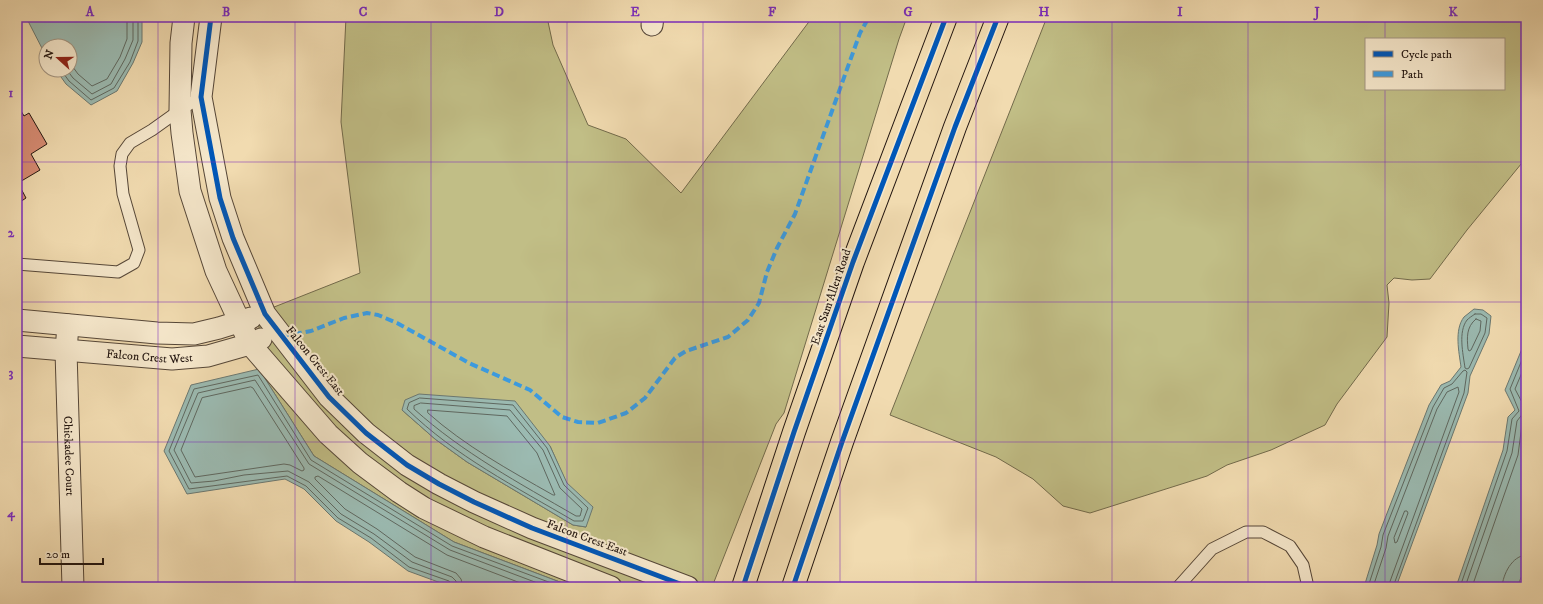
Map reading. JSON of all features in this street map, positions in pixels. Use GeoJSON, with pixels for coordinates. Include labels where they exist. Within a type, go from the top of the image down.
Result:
{"type":"FeatureCollection","features":[{"type":"Feature","properties":{"kind":"main road","name":"East Sam Allen Road"},"geometry":{"type":"LineString","coordinates":[[743,587],[794,432],[853,262],[946,17]]}},
{"type":"Feature","properties":{"kind":"main road"},"geometry":{"type":"LineString","coordinates":[[793,587],[845,435],[955,127],[998,17]]}},
{"type":"Feature","properties":{"kind":"street"},"geometry":{"type":"LineString","coordinates":[[184,17],[181,43],[180,110],[190,191],[216,271],[250,344],[328,434],[360,463],[399,492],[424,508],[484,537],[611,587]]}},
{"type":"Feature","properties":{"kind":"street","name":"Falcon Crest East"},"geometry":{"type":"LineString","coordinates":[[211,17],[201,97],[220,198],[236,244],[265,314],[329,397],[366,432],[407,465],[474,502],[532,528],[688,587]]}},
{"type":"Feature","properties":{"kind":"street"},"geometry":{"type":"LineString","coordinates":[[17,320],[157,333],[194,334],[265,314]]}},
{"type":"Feature","properties":{"kind":"street","name":"Chickadee Court"},"geometry":{"type":"LineString","coordinates":[[68,325],[66,351],[74,587]]}},
{"type":"Feature","properties":{"kind":"street","name":"Falcon Crest West"},"geometry":{"type":"LineString","coordinates":[[17,346],[172,359],[208,356],[250,344],[278,331]]}},
{"type":"Feature","properties":{"kind":"street"},"geometry":{"type":"LineString","coordinates":[[461,526],[474,502]]}},
{"type":"Feature","properties":{"kind":"lane"},"geometry":{"type":"LineString","coordinates":[[17,264],[118,272],[134,263],[139,250],[123,194],[120,166],[122,154],[130,143],[201,97]]}},
{"type":"Feature","properties":{"kind":"lane"},"geometry":{"type":"LineString","coordinates":[[1178,587],[1212,549],[1246,532],[1263,532],[1290,546],[1302,565],[1308,587]]}},
{"type":"Feature","properties":{"kind":"shaded area"},"geometry":{"type":"Polygon","coordinates":[[[346,17],[547,17],[553,45],[588,125],[626,139],[681,193],[811,19],[810,17],[907,17],[784,413],[776,424],[712,587],[573,587],[454,542],[314,456],[259,369],[259,313],[360,273],[341,122],[346,17]],[[402,410],[435,439],[467,462],[573,525],[586,527],[550,446],[402,410]]]}},
{"type":"Feature","properties":{"kind":"shaded area"},"geometry":{"type":"Polygon","coordinates":[[[1047,17],[1526,17],[1526,158],[1467,230],[1430,279],[1412,280],[1394,278],[1387,285],[1389,303],[1387,337],[1337,404],[1325,425],[1271,450],[1227,465],[1207,476],[1090,513],[1063,506],[1033,479],[996,457],[890,415],[1047,17]]]}},
{"type":"Feature","properties":{"kind":"water"},"geometry":{"type":"Polygon","coordinates":[[[18,17],[142,17],[142,42],[133,63],[117,91],[91,105],[66,84],[62,78],[78,78],[78,38],[38,38],[38,40],[28,21],[18,17]]]}},
{"type":"Feature","properties":{"kind":"water"},"geometry":{"type":"Polygon","coordinates":[[[1474,309],[1483,310],[1491,316],[1489,334],[1470,376],[1468,393],[1396,587],[1364,587],[1379,534],[1429,405],[1441,385],[1450,381],[1461,367],[1458,348],[1459,328],[1464,317],[1474,309]]]}},
{"type":"Feature","properties":{"kind":"water"},"geometry":{"type":"Polygon","coordinates":[[[1526,339],[1526,566],[1517,587],[1456,587],[1503,450],[1508,417],[1515,410],[1505,390],[1526,339]]]}},
{"type":"Feature","properties":{"kind":"water"},"geometry":{"type":"Polygon","coordinates":[[[259,369],[314,456],[454,542],[573,587],[452,587],[408,571],[369,542],[336,521],[304,489],[285,479],[187,494],[164,451],[191,385],[259,369]]]}},
{"type":"Feature","properties":{"kind":"water"},"geometry":{"type":"Polygon","coordinates":[[[419,394],[515,401],[550,446],[567,483],[593,507],[586,527],[573,525],[467,462],[435,439],[402,410],[405,400],[419,394]]]}},
{"type":"Feature","properties":{"kind":"building"},"geometry":{"type":"Polygon","coordinates":[[[17,104],[24,116],[29,113],[47,144],[31,154],[40,170],[18,183],[26,198],[17,204],[17,104]]]}},
{"type":"Feature","properties":{"kind":"marked path"},"geometry":{"type":"LineString","coordinates":[[282,336],[311,331],[344,318],[367,313],[378,315],[397,323],[469,363],[530,390],[562,417],[578,422],[598,423],[626,413],[645,398],[675,358],[686,351],[728,337],[748,320],[759,303],[767,272],[777,248],[795,214],[860,33],[869,17]]}},
{"type":"Feature","properties":{"kind":"cycle path"},"geometry":{"type":"LineString","coordinates":[[211,17],[201,97],[220,198],[233,238],[265,314],[329,397],[366,433],[407,465],[439,484],[474,502],[532,528],[688,587]]}},
{"type":"Feature","properties":{"kind":"cycle path"},"geometry":{"type":"LineString","coordinates":[[743,587],[794,432],[853,262],[946,17]]}},
{"type":"Feature","properties":{"kind":"cycle path"},"geometry":{"type":"LineString","coordinates":[[793,587],[842,442],[955,127],[998,17]]}}]}
